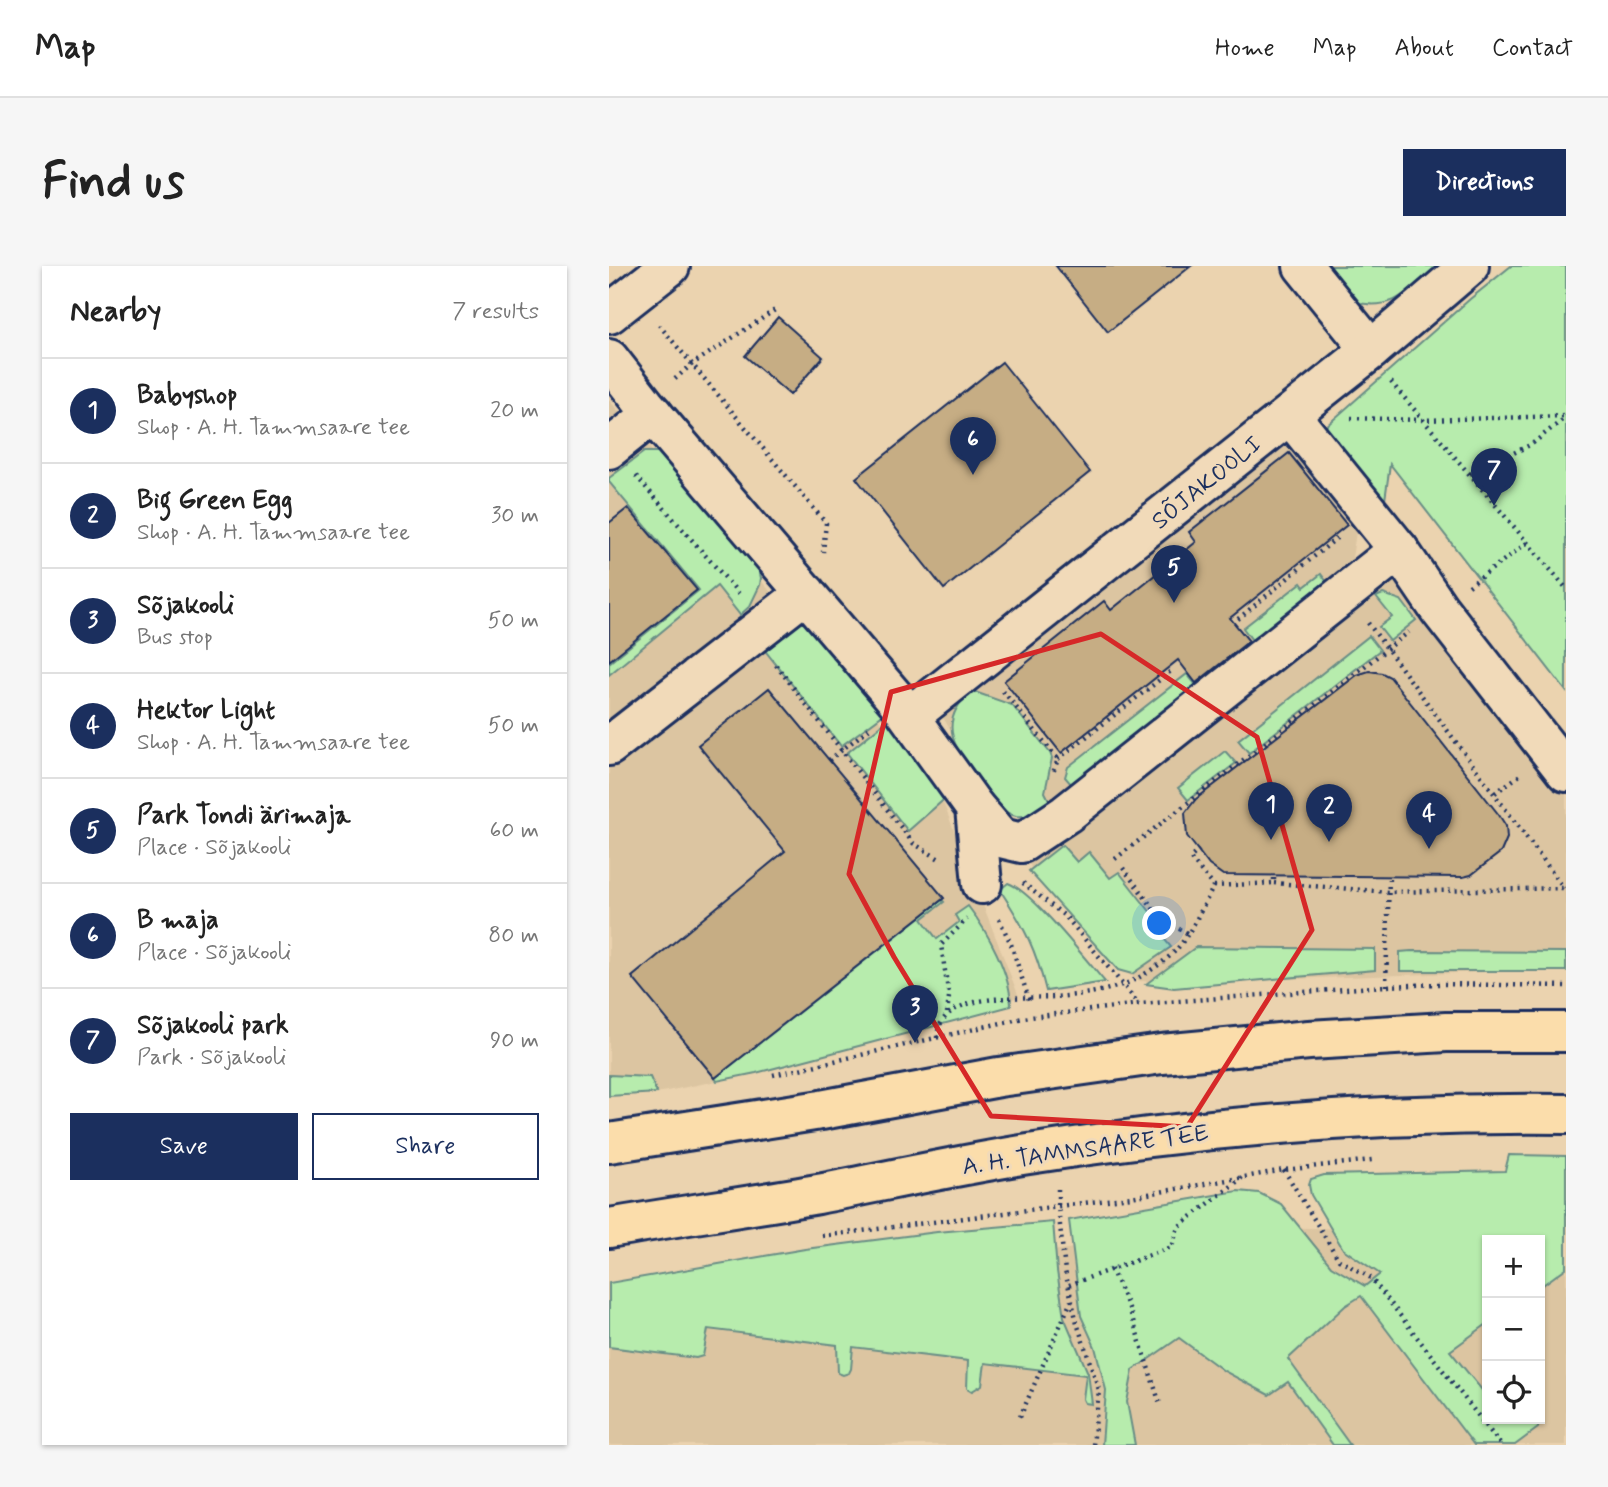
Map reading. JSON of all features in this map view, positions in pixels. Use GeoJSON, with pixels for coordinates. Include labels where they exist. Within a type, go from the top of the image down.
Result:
{"type":"FeatureCollection","features":[{"type":"Feature","properties":{"kind":"main road"},"geometry":{"type":"LineString","coordinates":[[615,1143],[821,1110],[999,1077],[1162,1054],[1310,1040],[1445,1032],[1566,1032]]}},
{"type":"Feature","properties":{"kind":"main road","name":"A. H. TAMMSAARE TEE"},"geometry":{"type":"LineString","coordinates":[[609,1227],[817,1194],[1021,1155],[1162,1136],[1423,1115],[1566,1114]]}},
{"type":"Feature","properties":{"kind":"street"},"geometry":{"type":"LineString","coordinates":[[622,304],[670,266]]}},
{"type":"Feature","properties":{"kind":"street"},"geometry":{"type":"LineString","coordinates":[[1303,266],[1380,365]]}},
{"type":"Feature","properties":{"kind":"street","name":"SÕJAKOOLI"},"geometry":{"type":"LineString","coordinates":[[905,710],[1290,415],[1380,365],[1469,266]]}},
{"type":"Feature","properties":{"kind":"street"},"geometry":{"type":"LineString","coordinates":[[609,359],[649,410],[905,710],[975,808],[1001,838],[1022,843],[1077,806],[1399,550]]}},
{"type":"Feature","properties":{"kind":"street"},"geometry":{"type":"LineString","coordinates":[[622,462],[649,410]]}},
{"type":"Feature","properties":{"kind":"street"},"geometry":{"type":"LineString","coordinates":[[1290,415],[1399,550],[1439,609],[1566,772]]}},
{"type":"Feature","properties":{"kind":"street"},"geometry":{"type":"LineString","coordinates":[[609,746],[806,593]]}},
{"type":"Feature","properties":{"kind":"street"},"geometry":{"type":"LineString","coordinates":[[975,808],[982,884]]}},
{"type":"Feature","properties":{"kind":"path"},"geometry":{"type":"LineString","coordinates":[[622,304],[691,365],[826,523]]}},
{"type":"Feature","properties":{"kind":"path"},"geometry":{"type":"LineString","coordinates":[[649,410],[691,365],[778,308]]}},
{"type":"Feature","properties":{"kind":"path"},"geometry":{"type":"LineString","coordinates":[[1380,365],[1422,420],[1566,588]]}},
{"type":"Feature","properties":{"kind":"path"},"geometry":{"type":"LineString","coordinates":[[1339,417],[1422,420],[1566,416]]}},
{"type":"Feature","properties":{"kind":"path"},"geometry":{"type":"LineString","coordinates":[[1470,474],[1532,444],[1566,416]]}},
{"type":"Feature","properties":{"kind":"path"},"geometry":{"type":"LineString","coordinates":[[622,462],[750,606]]}},
{"type":"Feature","properties":{"kind":"path"},"geometry":{"type":"LineString","coordinates":[[1238,619],[1343,534]]}},
{"type":"Feature","properties":{"kind":"path"},"geometry":{"type":"LineString","coordinates":[[1115,859],[1527,543]]}},
{"type":"Feature","properties":{"kind":"path"},"geometry":{"type":"LineString","coordinates":[[1393,655],[1565,888]]}},
{"type":"Feature","properties":{"kind":"path"},"geometry":{"type":"LineString","coordinates":[[770,658],[905,834]]}},
{"type":"Feature","properties":{"kind":"path"},"geometry":{"type":"LineString","coordinates":[[1055,767],[1058,759],[1171,671]]}},
{"type":"Feature","properties":{"kind":"path"},"geometry":{"type":"LineString","coordinates":[[996,681],[1058,759]]}},
{"type":"Feature","properties":{"kind":"path"},"geometry":{"type":"LineString","coordinates":[[829,760],[905,710]]}},
{"type":"Feature","properties":{"kind":"path"},"geometry":{"type":"LineString","coordinates":[[1495,793],[1514,779]]}},
{"type":"Feature","properties":{"kind":"path"},"geometry":{"type":"LineString","coordinates":[[1199,850],[1190,858],[1215,886]]}},
{"type":"Feature","properties":{"kind":"path"},"geometry":{"type":"LineString","coordinates":[[1123,868],[1162,920],[1187,933]]}},
{"type":"Feature","properties":{"kind":"path"},"geometry":{"type":"LineString","coordinates":[[937,1038],[937,1026],[947,1013],[949,997],[941,945],[966,921],[982,884],[1006,869],[1066,917],[1139,1004]]}},
{"type":"Feature","properties":{"kind":"path"},"geometry":{"type":"LineString","coordinates":[[1274,875],[1274,883]]}},
{"type":"Feature","properties":{"kind":"path"},"geometry":{"type":"LineString","coordinates":[[1386,986],[1389,876]]}},
{"type":"Feature","properties":{"kind":"path"},"geometry":{"type":"LineString","coordinates":[[1215,886],[1274,883],[1389,892],[1565,888]]}},
{"type":"Feature","properties":{"kind":"path"},"geometry":{"type":"LineString","coordinates":[[982,884],[1011,944],[1030,1003]]}},
{"type":"Feature","properties":{"kind":"path"},"geometry":{"type":"LineString","coordinates":[[947,1013],[972,1004],[1011,996],[1055,997],[1121,985],[1138,978],[1176,950],[1215,886]]}},
{"type":"Feature","properties":{"kind":"path"},"geometry":{"type":"LineString","coordinates":[[771,1075],[1023,1018],[1139,1004],[1386,986],[1566,986]]}},
{"type":"Feature","properties":{"kind":"path"},"geometry":{"type":"LineString","coordinates":[[814,1238],[1131,1197],[1284,1170],[1374,1160]]}},
{"type":"Feature","properties":{"kind":"path"},"geometry":{"type":"LineString","coordinates":[[1284,1170],[1339,1260],[1371,1278],[1501,1445]]}},
{"type":"Feature","properties":{"kind":"path"},"geometry":{"type":"LineString","coordinates":[[1068,1285],[1172,1247],[1178,1227],[1243,1177]]}},
{"type":"Feature","properties":{"kind":"path"},"geometry":{"type":"LineString","coordinates":[[1059,1187],[1058,1207],[1068,1285],[1099,1390],[1093,1445]]}},
{"type":"Feature","properties":{"kind":"path"},"geometry":{"type":"LineString","coordinates":[[1111,1269],[1129,1308],[1160,1407]]}},
{"type":"Feature","properties":{"kind":"path"},"geometry":{"type":"LineString","coordinates":[[1020,1417],[1072,1300]]}},
{"type":"Feature","properties":{"kind":"highlighted area"},"geometry":{"type":"Polygon","coordinates":[[[1101,634],[1257,737],[1312,930],[1187,1127],[991,1116],[894,957],[849,874],[891,692],[1101,634]]]}},
{"type":"Feature","properties":{"kind":"shaded area"},"geometry":{"type":"Polygon","coordinates":[[[609,400],[939,792],[1019,997],[889,1032],[756,1073],[657,1093],[609,1092],[609,400]]]}},
{"type":"Feature","properties":{"kind":"shaded area"},"geometry":{"type":"Polygon","coordinates":[[[1288,438],[1357,525],[1351,565],[1033,813],[984,786],[941,714],[1288,438]]]}},
{"type":"Feature","properties":{"kind":"shaded area"},"geometry":{"type":"Polygon","coordinates":[[[1395,549],[1566,744],[1566,969],[1182,983],[1140,981],[1121,970],[1025,858],[1395,549]]]}},
{"type":"Feature","properties":{"kind":"shaded area"},"geometry":{"type":"Polygon","coordinates":[[[1240,1227],[1566,1232],[1566,1445],[609,1445],[609,1307],[1240,1227]]]}},
{"type":"Feature","properties":{"kind":"green space"},"geometry":{"type":"Polygon","coordinates":[[[1323,266],[1438,266],[1401,297],[1380,304],[1368,304],[1354,302],[1323,266]]]}},
{"type":"Feature","properties":{"kind":"green space"},"geometry":{"type":"Polygon","coordinates":[[[1511,266],[1566,266],[1566,691],[1390,464],[1384,507],[1330,439],[1325,427],[1511,266]]]}},
{"type":"Feature","properties":{"kind":"green space"},"geometry":{"type":"Polygon","coordinates":[[[644,452],[662,452],[754,549],[761,578],[760,585],[750,606],[740,615],[717,586],[609,675],[609,663],[699,590],[609,482],[609,478],[644,452]]]}},
{"type":"Feature","properties":{"kind":"green space"},"geometry":{"type":"Polygon","coordinates":[[[1321,574],[1327,582],[1252,640],[1243,628],[1301,583],[1304,587],[1321,574]]]}},
{"type":"Feature","properties":{"kind":"green space"},"geometry":{"type":"Polygon","coordinates":[[[1383,594],[1401,600],[1416,620],[1390,641],[1379,627],[1392,617],[1376,597],[1383,594]]]}},
{"type":"Feature","properties":{"kind":"green space"},"geometry":{"type":"Polygon","coordinates":[[[805,619],[884,714],[841,746],[763,648],[805,619]]]}},
{"type":"Feature","properties":{"kind":"green space"},"geometry":{"type":"Polygon","coordinates":[[[1369,636],[1380,650],[1249,753],[1238,740],[1369,636]]]}},
{"type":"Feature","properties":{"kind":"green space"},"geometry":{"type":"Polygon","coordinates":[[[1187,674],[1197,686],[1071,784],[1065,777],[1068,767],[1187,674]]]}},
{"type":"Feature","properties":{"kind":"green space"},"geometry":{"type":"Polygon","coordinates":[[[972,691],[1012,705],[1050,753],[1052,758],[1045,792],[1050,802],[1035,812],[1016,816],[1002,808],[959,752],[952,728],[953,716],[972,691]]]}},
{"type":"Feature","properties":{"kind":"green space"},"geometry":{"type":"Polygon","coordinates":[[[889,719],[949,795],[908,831],[847,753],[889,719]]]}},
{"type":"Feature","properties":{"kind":"green space"},"geometry":{"type":"Polygon","coordinates":[[[1225,751],[1236,763],[1188,800],[1178,788],[1225,751]]]}},
{"type":"Feature","properties":{"kind":"green space"},"geometry":{"type":"Polygon","coordinates":[[[1062,845],[1077,862],[1089,852],[1110,878],[1119,872],[1159,923],[1154,927],[1171,947],[1132,974],[1118,970],[1029,871],[1062,845]]]}},
{"type":"Feature","properties":{"kind":"green space"},"geometry":{"type":"Polygon","coordinates":[[[1008,883],[1044,912],[1105,982],[1046,991],[1029,940],[1002,893],[1002,888],[1008,883]]]}},
{"type":"Feature","properties":{"kind":"green space"},"geometry":{"type":"Polygon","coordinates":[[[942,900],[944,902],[922,919],[937,939],[959,922],[955,915],[968,906],[997,953],[1007,980],[1011,1006],[717,1081],[715,1078],[942,900]]]}},
{"type":"Feature","properties":{"kind":"green space"},"geometry":{"type":"Polygon","coordinates":[[[1196,947],[1375,949],[1375,970],[1174,988],[1146,984],[1196,947]]]}},
{"type":"Feature","properties":{"kind":"green space"},"geometry":{"type":"Polygon","coordinates":[[[1400,952],[1566,952],[1566,971],[1400,971],[1400,952]]]}},
{"type":"Feature","properties":{"kind":"green space"},"geometry":{"type":"Polygon","coordinates":[[[609,1075],[650,1077],[657,1093],[609,1096],[609,1075]]]}},
{"type":"Feature","properties":{"kind":"green space"},"geometry":{"type":"Polygon","coordinates":[[[1509,1155],[1566,1156],[1566,1268],[1545,1283],[1545,1235],[1482,1235],[1482,1328],[1450,1351],[1482,1390],[1482,1424],[1538,1424],[1538,1428],[1515,1445],[1474,1445],[1361,1296],[1345,1306],[1288,1359],[1350,1445],[1333,1445],[1288,1382],[1269,1395],[1224,1371],[1179,1338],[1133,1370],[1127,1402],[1135,1445],[1102,1445],[1106,1390],[1095,1347],[1081,1316],[1069,1220],[1238,1191],[1259,1193],[1281,1204],[1331,1266],[1365,1286],[1380,1274],[1343,1249],[1311,1195],[1311,1179],[1324,1175],[1505,1171],[1509,1155]]]}},
{"type":"Feature","properties":{"kind":"green space"},"geometry":{"type":"Polygon","coordinates":[[[1053,1222],[1064,1317],[1088,1373],[1092,1404],[1085,1403],[1083,1399],[1086,1375],[985,1363],[982,1385],[972,1391],[967,1388],[968,1361],[853,1347],[851,1369],[843,1375],[838,1373],[837,1345],[708,1329],[703,1356],[696,1358],[609,1347],[609,1283],[805,1249],[937,1232],[1053,1222]]]}},
{"type":"Feature","properties":{"kind":"building"},"geometry":{"type":"Polygon","coordinates":[[[1056,266],[1191,266],[1108,332],[1056,266]]]}},
{"type":"Feature","properties":{"kind":"building"},"geometry":{"type":"Polygon","coordinates":[[[778,317],[823,357],[790,395],[745,356],[778,317]]]}},
{"type":"Feature","properties":{"kind":"building"},"geometry":{"type":"Polygon","coordinates":[[[1002,362],[1090,472],[944,589],[856,478],[1002,362]]]}},
{"type":"Feature","properties":{"kind":"building"},"geometry":{"type":"Polygon","coordinates":[[[1289,453],[1347,525],[1230,618],[1249,641],[1196,683],[1178,660],[1061,753],[1004,681],[1104,601],[1111,610],[1196,542],[1189,532],[1289,453]]]}},
{"type":"Feature","properties":{"kind":"building"},"geometry":{"type":"Polygon","coordinates":[[[628,508],[697,590],[609,661],[609,523],[628,508]]]}},
{"type":"Feature","properties":{"kind":"building"},"geometry":{"type":"Polygon","coordinates":[[[1369,671],[1390,677],[1499,815],[1506,826],[1507,838],[1501,852],[1471,875],[1463,877],[1223,875],[1209,865],[1187,836],[1185,813],[1196,799],[1357,675],[1369,671]]]}},
{"type":"Feature","properties":{"kind":"building"},"geometry":{"type":"Polygon","coordinates":[[[769,688],[944,898],[715,1078],[632,977],[785,851],[698,745],[769,688]]]}},
{"type":"Feature","properties":{"kind":"place","name":"B maja"},"geometry":{"type":"Point","coordinates":[973,475]}},
{"type":"Feature","properties":{"kind":"place","name":"Sõjakooli park"},"geometry":{"type":"Point","coordinates":[1494,506]}},
{"type":"Feature","properties":{"kind":"place","name":"Park Tondi ärimaja"},"geometry":{"type":"Point","coordinates":[1174,603]}},
{"type":"Feature","properties":{"kind":"place","name":"Babyshop"},"geometry":{"type":"Point","coordinates":[1271,840]}},
{"type":"Feature","properties":{"kind":"place","name":"Big Green Egg"},"geometry":{"type":"Point","coordinates":[1329,842]}},
{"type":"Feature","properties":{"kind":"place","name":"Hektor Light"},"geometry":{"type":"Point","coordinates":[1429,849]}},
{"type":"Feature","properties":{"kind":"place","name":"Sõjakooli"},"geometry":{"type":"Point","coordinates":[915,1043]}}]}
